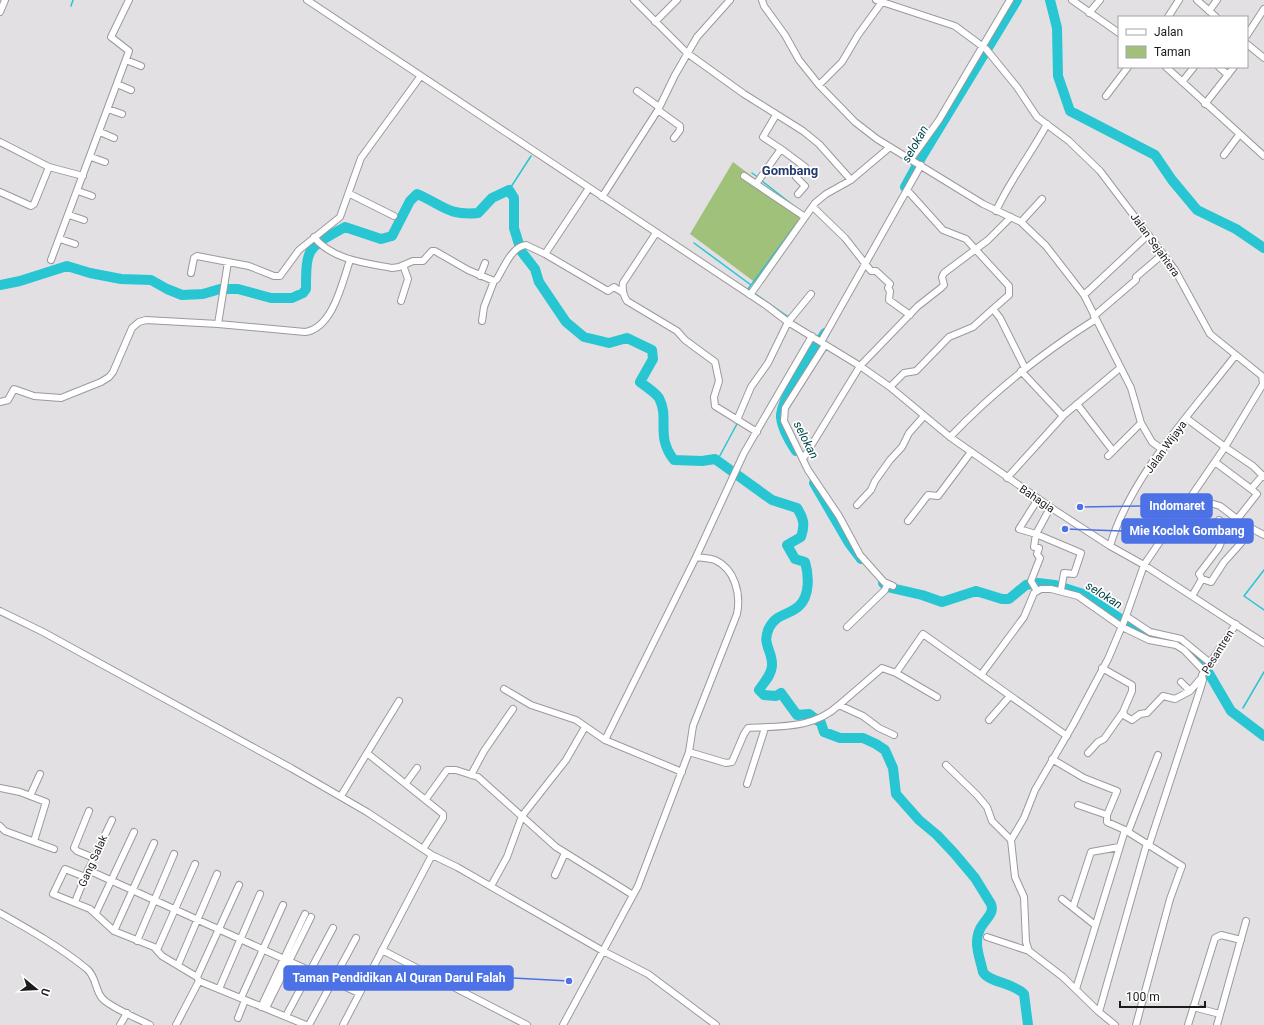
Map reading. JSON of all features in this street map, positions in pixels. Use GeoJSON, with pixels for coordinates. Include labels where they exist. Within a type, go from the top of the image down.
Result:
{"type":"FeatureCollection","features":[{"type":"Feature","properties":{"kind":"street"},"geometry":{"type":"LineString","coordinates":[[0,12],[5,0]]}},
{"type":"Feature","properties":{"kind":"street"},"geometry":{"type":"LineString","coordinates":[[51,260],[69,216],[126,60],[129,49],[111,37],[129,0]]}},
{"type":"Feature","properties":{"kind":"street","name":"Bahagia"},"geometry":{"type":"LineString","coordinates":[[306,0],[750,295],[794,326],[860,366],[890,387],[950,437],[1050,508],[1110,546],[1144,565],[1263,641]]}},
{"type":"Feature","properties":{"kind":"street"},"geometry":{"type":"LineString","coordinates":[[634,0],[687,53],[820,144],[851,180]]}},
{"type":"Feature","properties":{"kind":"street"},"geometry":{"type":"LineString","coordinates":[[655,22],[677,0]]}},
{"type":"Feature","properties":{"kind":"street"},"geometry":{"type":"LineString","coordinates":[[602,197],[659,109],[687,53],[705,27],[730,0]]}},
{"type":"Feature","properties":{"kind":"street"},"geometry":{"type":"LineString","coordinates":[[762,0],[764,6],[785,35],[799,60],[819,85],[855,122],[890,147],[996,211],[1022,222],[1046,246],[1067,271],[1084,295],[1096,316],[1131,388],[1141,423],[1152,442],[1163,450]]}},
{"type":"Feature","properties":{"kind":"street"},"geometry":{"type":"LineString","coordinates":[[911,159],[933,129],[986,49],[1010,0]]}},
{"type":"Feature","properties":{"kind":"street"},"geometry":{"type":"LineString","coordinates":[[1072,0],[1118,32]]}},
{"type":"Feature","properties":{"kind":"street"},"geometry":{"type":"LineString","coordinates":[[1089,13],[1100,0]]}},
{"type":"Feature","properties":{"kind":"street"},"geometry":{"type":"LineString","coordinates":[[1169,16],[1179,0]]}},
{"type":"Feature","properties":{"kind":"street"},"geometry":{"type":"LineString","coordinates":[[1197,0],[1215,16]]}},
{"type":"Feature","properties":{"kind":"street"},"geometry":{"type":"LineString","coordinates":[[1209,11],[1217,0]]}},
{"type":"Feature","properties":{"kind":"street"},"geometry":{"type":"LineString","coordinates":[[819,85],[842,62],[879,1]]}},
{"type":"Feature","properties":{"kind":"street","name":"Jalan Sejahtera"},"geometry":{"type":"LineString","coordinates":[[879,1],[955,26],[986,49],[1017,87],[1030,109],[1069,141],[1100,171],[1175,270],[1206,329],[1214,338],[1263,376],[1263,384],[1225,447],[1144,565],[1124,622],[1102,668],[1067,736],[1035,790],[1024,818],[1011,840]]}},
{"type":"Feature","properties":{"kind":"street"},"geometry":{"type":"LineString","coordinates":[[1248,33],[1264,9]]}},
{"type":"Feature","properties":{"kind":"street"},"geometry":{"type":"LineString","coordinates":[[1248,47],[1264,58]]}},
{"type":"Feature","properties":{"kind":"street"},"geometry":{"type":"LineString","coordinates":[[126,60],[141,66]]}},
{"type":"Feature","properties":{"kind":"street"},"geometry":{"type":"LineString","coordinates":[[1106,96],[1127,68]]}},
{"type":"Feature","properties":{"kind":"street"},"geometry":{"type":"LineString","coordinates":[[1167,68],[1205,104],[1262,154],[1264,147]]}},
{"type":"Feature","properties":{"kind":"street"},"geometry":{"type":"LineString","coordinates":[[1182,82],[1193,68]]}},
{"type":"Feature","properties":{"kind":"street"},"geometry":{"type":"LineString","coordinates":[[1220,68],[1228,75]]}},
{"type":"Feature","properties":{"kind":"street"},"geometry":{"type":"LineString","coordinates":[[1205,104],[1233,68]]}},
{"type":"Feature","properties":{"kind":"street"},"geometry":{"type":"LineString","coordinates":[[191,273],[195,257],[249,266],[279,277],[299,250],[318,242],[338,220],[350,194],[361,158],[420,77]]}},
{"type":"Feature","properties":{"kind":"street"},"geometry":{"type":"LineString","coordinates":[[118,84],[131,90]]}},
{"type":"Feature","properties":{"kind":"street"},"geometry":{"type":"LineString","coordinates":[[637,91],[680,126],[680,130],[674,138]]}},
{"type":"Feature","properties":{"kind":"street"},"geometry":{"type":"LineString","coordinates":[[108,109],[122,114]]}},
{"type":"Feature","properties":{"kind":"street"},"geometry":{"type":"LineString","coordinates":[[776,115],[763,137],[805,167],[796,177],[805,186],[798,194]]}},
{"type":"Feature","properties":{"kind":"street"},"geometry":{"type":"LineString","coordinates":[[996,211],[1007,189],[1037,144],[1047,124]]}},
{"type":"Feature","properties":{"kind":"street"},"geometry":{"type":"LineString","coordinates":[[100,132],[114,138]]}},
{"type":"Feature","properties":{"kind":"street"},"geometry":{"type":"LineString","coordinates":[[1224,155],[1239,134]]}},
{"type":"Feature","properties":{"kind":"street"},"geometry":{"type":"LineString","coordinates":[[0,142],[49,167],[83,176]]}},
{"type":"Feature","properties":{"kind":"street"},"geometry":{"type":"LineString","coordinates":[[750,295],[803,216],[826,194],[851,180],[890,147]]}},
{"type":"Feature","properties":{"kind":"street"},"geometry":{"type":"LineString","coordinates":[[756,183],[781,149]]}},
{"type":"Feature","properties":{"kind":"street"},"geometry":{"type":"LineString","coordinates":[[91,157],[106,162]]}},
{"type":"Feature","properties":{"kind":"street"},"geometry":{"type":"LineString","coordinates":[[847,627],[888,586],[860,555],[839,516],[819,489],[787,429],[784,413],[808,370],[821,342],[907,190],[919,164]]}},
{"type":"Feature","properties":{"kind":"street"},"geometry":{"type":"LineString","coordinates":[[0,192],[31,206],[34,204],[49,167]]}},
{"type":"Feature","properties":{"kind":"street"},"geometry":{"type":"LineString","coordinates":[[744,176],[803,216]]}},
{"type":"Feature","properties":{"kind":"street"},"geometry":{"type":"LineString","coordinates":[[544,254],[589,188]]}},
{"type":"Feature","properties":{"kind":"street"},"geometry":{"type":"LineString","coordinates":[[890,387],[904,373],[915,372],[924,365],[949,337],[973,327],[1009,295],[1010,288],[966,239],[943,230],[907,190]]}},
{"type":"Feature","properties":{"kind":"street"},"geometry":{"type":"LineString","coordinates":[[78,191],[92,196]]}},
{"type":"Feature","properties":{"kind":"street"},"geometry":{"type":"LineString","coordinates":[[350,194],[394,216]]}},
{"type":"Feature","properties":{"kind":"street"},"geometry":{"type":"LineString","coordinates":[[1022,222],[1042,199]]}},
{"type":"Feature","properties":{"kind":"street"},"geometry":{"type":"LineString","coordinates":[[813,207],[845,238],[871,271],[876,271],[883,276],[890,284],[888,288],[890,291],[889,300],[910,315]]}},
{"type":"Feature","properties":{"kind":"street"},"geometry":{"type":"LineString","coordinates":[[69,216],[84,220]]}},
{"type":"Feature","properties":{"kind":"street"},"geometry":{"type":"LineString","coordinates":[[803,460],[860,366],[910,315],[943,286],[943,275],[976,249],[1011,217]]}},
{"type":"Feature","properties":{"kind":"street"},"geometry":{"type":"LineString","coordinates":[[622,292],[623,283],[656,233]]}},
{"type":"Feature","properties":{"kind":"street"},"geometry":{"type":"LineString","coordinates":[[1085,294],[1148,235]]}},
{"type":"Feature","properties":{"kind":"street"},"geometry":{"type":"LineString","coordinates":[[60,239],[75,244]]}},
{"type":"Feature","properties":{"kind":"street"},"geometry":{"type":"LineString","coordinates":[[318,242],[350,260],[392,268],[413,261],[423,261],[432,251],[435,251],[480,276],[494,280]]}},
{"type":"Feature","properties":{"kind":"street"},"geometry":{"type":"LineString","coordinates":[[482,321],[484,307],[494,280],[497,280],[520,247],[527,245],[608,291],[614,287],[622,292],[627,301],[677,331],[685,340],[715,362],[719,381],[714,397],[715,406],[757,432]]}},
{"type":"Feature","properties":{"kind":"street"},"geometry":{"type":"LineString","coordinates":[[950,437],[979,406],[1023,370],[1096,316],[1136,280],[1136,277],[1163,254]]}},
{"type":"Feature","properties":{"kind":"street"},"geometry":{"type":"LineString","coordinates":[[0,402],[8,400],[14,389],[34,396],[61,398],[107,379],[113,372],[132,328],[139,322],[151,319],[281,330],[312,331],[330,314],[350,260]]}},
{"type":"Feature","properties":{"kind":"street"},"geometry":{"type":"LineString","coordinates":[[218,324],[228,262]]}},
{"type":"Feature","properties":{"kind":"street"},"geometry":{"type":"LineString","coordinates":[[480,276],[485,263]]}},
{"type":"Feature","properties":{"kind":"street"},"geometry":{"type":"LineString","coordinates":[[401,301],[408,279],[403,265]]}},
{"type":"Feature","properties":{"kind":"street"},"geometry":{"type":"LineString","coordinates":[[739,421],[746,396],[768,363],[788,322],[811,294]]}},
{"type":"Feature","properties":{"kind":"street"},"geometry":{"type":"LineString","coordinates":[[993,309],[1000,318],[1023,370],[1063,416]]}},
{"type":"Feature","properties":{"kind":"street"},"geometry":{"type":"LineString","coordinates":[[605,740],[696,557],[734,473],[812,336]]}},
{"type":"Feature","properties":{"kind":"street","name":"Jalan Wijaya"},"geometry":{"type":"LineString","coordinates":[[1110,546],[1124,510],[1163,450],[1186,418],[1236,356]]}},
{"type":"Feature","properties":{"kind":"street"},"geometry":{"type":"LineString","coordinates":[[1007,478],[1063,416],[1120,368]]}},
{"type":"Feature","properties":{"kind":"street"},"geometry":{"type":"LineString","coordinates":[[1077,404],[1113,451]]}},
{"type":"Feature","properties":{"kind":"street"},"geometry":{"type":"LineString","coordinates":[[857,505],[871,490],[890,460],[902,447],[909,433],[924,416]]}},
{"type":"Feature","properties":{"kind":"street"},"geometry":{"type":"LineString","coordinates":[[1186,418],[1253,466],[1264,476],[1251,489]]}},
{"type":"Feature","properties":{"kind":"street"},"geometry":{"type":"LineString","coordinates":[[1108,456],[1141,423]]}},
{"type":"Feature","properties":{"kind":"street"},"geometry":{"type":"LineString","coordinates":[[908,521],[929,494],[938,496],[972,452]]}},
{"type":"Feature","properties":{"kind":"street"},"geometry":{"type":"LineString","coordinates":[[1215,462],[1257,494],[1231,530],[1224,536],[1218,549],[1198,574],[1202,579],[1211,582],[1224,562],[1241,544]]}},
{"type":"Feature","properties":{"kind":"street"},"geometry":{"type":"LineString","coordinates":[[1191,497],[1220,506],[1238,520],[1264,535]]}},
{"type":"Feature","properties":{"kind":"street"},"geometry":{"type":"LineString","coordinates":[[1038,499],[1019,529],[1036,534],[1081,553],[1074,574],[1064,573],[1061,588]]}},
{"type":"Feature","properties":{"kind":"street"},"geometry":{"type":"LineString","coordinates":[[1168,502],[1210,531],[1219,520],[1231,530]]}},
{"type":"Feature","properties":{"kind":"street"},"geometry":{"type":"LineString","coordinates":[[1037,590],[1031,581],[1040,558],[1037,554],[1039,548],[1034,547],[1036,534],[1050,508]]}},
{"type":"Feature","properties":{"kind":"street"},"geometry":{"type":"LineString","coordinates":[[563,1025],[633,895],[682,772],[689,752],[693,726],[735,621],[739,606],[737,589],[729,571],[715,560],[696,557]]}},
{"type":"Feature","properties":{"kind":"street"},"geometry":{"type":"LineString","coordinates":[[1192,596],[1202,579]]}},
{"type":"Feature","properties":{"kind":"street"},"geometry":{"type":"LineString","coordinates":[[1037,590],[1061,588],[1078,596],[1124,622],[1149,640],[1176,646],[1184,650],[1205,671]]}},
{"type":"Feature","properties":{"kind":"street"},"geometry":{"type":"LineString","coordinates":[[981,675],[1024,617],[1037,590]]}},
{"type":"Feature","properties":{"kind":"street"},"geometry":{"type":"LineString","coordinates":[[0,610],[43,632],[341,796],[404,835],[432,856],[491,886],[603,951],[648,974],[713,1024]]}},
{"type":"Feature","properties":{"kind":"street"},"geometry":{"type":"LineString","coordinates":[[1124,622],[1150,632],[1181,639],[1205,671]]}},
{"type":"Feature","properties":{"kind":"street","name":"Pesantren"},"geometry":{"type":"LineString","coordinates":[[1205,671],[1236,624]]}},
{"type":"Feature","properties":{"kind":"street"},"geometry":{"type":"LineString","coordinates":[[896,674],[923,634],[1067,736]]}},
{"type":"Feature","properties":{"kind":"street"},"geometry":{"type":"LineString","coordinates":[[689,752],[726,763],[732,762],[746,730],[791,726],[817,720],[839,705],[872,678],[880,668],[896,674],[937,696]]}},
{"type":"Feature","properties":{"kind":"street"},"geometry":{"type":"LineString","coordinates":[[1088,752],[1098,742],[1104,739],[1123,712],[1132,691],[1132,685],[1102,668]]}},
{"type":"Feature","properties":{"kind":"street"},"geometry":{"type":"LineString","coordinates":[[1123,712],[1126,716],[1134,720],[1138,714],[1147,713],[1164,696],[1175,699],[1190,691],[1205,671]]}},
{"type":"Feature","properties":{"kind":"street"},"geometry":{"type":"LineString","coordinates":[[1099,1012],[1148,844],[1205,671]]}},
{"type":"Feature","properties":{"kind":"street"},"geometry":{"type":"LineString","coordinates":[[1181,682],[1190,691]]}},
{"type":"Feature","properties":{"kind":"street"},"geometry":{"type":"LineString","coordinates":[[504,689],[532,705],[576,720],[605,740],[682,772]]}},
{"type":"Feature","properties":{"kind":"street"},"geometry":{"type":"LineString","coordinates":[[989,720],[1010,696]]}},
{"type":"Feature","properties":{"kind":"street"},"geometry":{"type":"LineString","coordinates":[[341,796],[399,701]]}},
{"type":"Feature","properties":{"kind":"street"},"geometry":{"type":"LineString","coordinates":[[839,705],[863,716],[872,721],[879,728],[894,735]]}},
{"type":"Feature","properties":{"kind":"street"},"geometry":{"type":"LineString","coordinates":[[472,775],[484,751],[513,709]]}},
{"type":"Feature","properties":{"kind":"street"},"geometry":{"type":"LineString","coordinates":[[491,886],[507,857],[522,816],[566,760],[585,727]]}},
{"type":"Feature","properties":{"kind":"street"},"geometry":{"type":"LineString","coordinates":[[748,784],[764,728]]}},
{"type":"Feature","properties":{"kind":"street"},"geometry":{"type":"LineString","coordinates":[[367,753],[442,811],[443,816],[423,849]]}},
{"type":"Feature","properties":{"kind":"street"},"geometry":{"type":"LineString","coordinates":[[1076,989],[1119,847],[1158,755]]}},
{"type":"Feature","properties":{"kind":"street"},"geometry":{"type":"LineString","coordinates":[[1052,759],[1084,778],[1117,791],[1107,815],[1107,822],[1126,831],[1182,866],[1170,899],[1136,1025]]}},
{"type":"Feature","properties":{"kind":"street"},"geometry":{"type":"LineString","coordinates":[[946,765],[977,795],[987,808],[992,820],[1011,840],[1015,877],[1024,897],[1026,942],[1029,951]]}},
{"type":"Feature","properties":{"kind":"street"},"geometry":{"type":"LineString","coordinates":[[406,783],[417,768]]}},
{"type":"Feature","properties":{"kind":"street"},"geometry":{"type":"LineString","coordinates":[[426,799],[444,771],[456,770],[472,775],[482,780],[556,847],[633,895]]}},
{"type":"Feature","properties":{"kind":"street"},"geometry":{"type":"LineString","coordinates":[[30,796],[40,774]]}},
{"type":"Feature","properties":{"kind":"street"},"geometry":{"type":"LineString","coordinates":[[0,788],[46,802],[34,841]]}},
{"type":"Feature","properties":{"kind":"street"},"geometry":{"type":"LineString","coordinates":[[1078,805],[1107,815]]}},
{"type":"Feature","properties":{"kind":"street"},"geometry":{"type":"LineString","coordinates":[[89,811],[74,848],[77,851],[94,858]]}},
{"type":"Feature","properties":{"kind":"street","name":"Gang Salak"},"geometry":{"type":"LineString","coordinates":[[75,902],[88,870],[112,820]]}},
{"type":"Feature","properties":{"kind":"street"},"geometry":{"type":"LineString","coordinates":[[0,826],[5,831],[54,849]]}},
{"type":"Feature","properties":{"kind":"street"},"geometry":{"type":"LineString","coordinates":[[96,913],[134,832]]}},
{"type":"Feature","properties":{"kind":"street"},"geometry":{"type":"LineString","coordinates":[[114,931],[154,843]]}},
{"type":"Feature","properties":{"kind":"street"},"geometry":{"type":"LineString","coordinates":[[1072,907],[1091,852],[1119,847]]}},
{"type":"Feature","properties":{"kind":"street"},"geometry":{"type":"LineString","coordinates":[[555,875],[565,853]]}},
{"type":"Feature","properties":{"kind":"street"},"geometry":{"type":"LineString","coordinates":[[137,941],[174,854]]}},
{"type":"Feature","properties":{"kind":"street"},"geometry":{"type":"LineString","coordinates":[[343,1025],[358,993],[432,856]]}},
{"type":"Feature","properties":{"kind":"street"},"geometry":{"type":"LineString","coordinates":[[157,950],[195,864]]}},
{"type":"Feature","properties":{"kind":"street"},"geometry":{"type":"LineString","coordinates":[[85,877],[65,869],[53,892],[56,897],[75,902],[96,913],[114,931],[151,946],[162,956],[198,979],[307,1025],[333,982],[356,938]]}},
{"type":"Feature","properties":{"kind":"street"},"geometry":{"type":"LineString","coordinates":[[88,870],[358,993]]}},
{"type":"Feature","properties":{"kind":"street"},"geometry":{"type":"LineString","coordinates":[[178,965],[217,874]]}},
{"type":"Feature","properties":{"kind":"street"},"geometry":{"type":"LineString","coordinates":[[176,1025],[198,979],[239,884]]}},
{"type":"Feature","properties":{"kind":"street"},"geometry":{"type":"LineString","coordinates":[[219,989],[260,894]]}},
{"type":"Feature","properties":{"kind":"street"},"geometry":{"type":"LineString","coordinates":[[1062,899],[1095,925]]}},
{"type":"Feature","properties":{"kind":"street"},"geometry":{"type":"LineString","coordinates":[[238,1018],[243,999],[262,950],[283,905]]}},
{"type":"Feature","properties":{"kind":"street"},"geometry":{"type":"LineString","coordinates":[[0,913],[45,939],[87,969],[93,976],[102,999],[150,1025]]}},
{"type":"Feature","properties":{"kind":"street"},"geometry":{"type":"LineString","coordinates":[[264,1008],[283,958],[304,914]]}},
{"type":"Feature","properties":{"kind":"street"},"geometry":{"type":"LineString","coordinates":[[264,1008],[290,962],[311,917]]}},
{"type":"Feature","properties":{"kind":"street"},"geometry":{"type":"LineString","coordinates":[[1217,1025],[1246,921]]}},
{"type":"Feature","properties":{"kind":"street"},"geometry":{"type":"LineString","coordinates":[[286,1016],[311,972],[333,928]]}},
{"type":"Feature","properties":{"kind":"street"},"geometry":{"type":"LineString","coordinates":[[1188,1025],[1215,938],[1221,935],[1240,940]]}},
{"type":"Feature","properties":{"kind":"street"},"geometry":{"type":"LineString","coordinates":[[293,937],[300,941]]}},
{"type":"Feature","properties":{"kind":"street"},"geometry":{"type":"LineString","coordinates":[[987,937],[1029,951],[1063,977],[1099,1012],[1115,1025]]}},
{"type":"Feature","properties":{"kind":"street"},"geometry":{"type":"LineString","coordinates":[[382,950],[527,1025]]}},
{"type":"Feature","properties":{"kind":"street"},"geometry":{"type":"LineString","coordinates":[[1193,1007],[1220,1014]]}},
{"type":"Feature","properties":{"kind":"street"},"geometry":{"type":"LineString","coordinates":[[120,1025],[127,1013]]}},
{"type":"Feature","properties":{"kind":"green space"},"geometry":{"type":"Polygon","coordinates":[[[733,162],[805,216],[760,286],[690,234],[733,162]]]}},
{"type":"Feature","properties":{"kind":"waterway"},"geometry":{"type":"LineString","coordinates":[[71,6],[73,0]]}},
{"type":"Feature","properties":{"kind":"waterway","name":"selokan"},"geometry":{"type":"LineString","coordinates":[[905,187],[1017,0]]}},
{"type":"Feature","properties":{"kind":"waterway"},"geometry":{"type":"LineString","coordinates":[[1050,0],[1057,28],[1058,76],[1070,111],[1155,155],[1172,180],[1197,210],[1236,229],[1264,248]]}},
{"type":"Feature","properties":{"kind":"waterway"},"geometry":{"type":"LineString","coordinates":[[335,15],[348,24]]}},
{"type":"Feature","properties":{"kind":"waterway"},"geometry":{"type":"LineString","coordinates":[[509,190],[531,156]]}},
{"type":"Feature","properties":{"kind":"waterway"},"geometry":{"type":"LineString","coordinates":[[752,173],[759,178]]}},
{"type":"Feature","properties":{"kind":"waterway"},"geometry":{"type":"LineString","coordinates":[[762,181],[803,213]]}},
{"type":"Feature","properties":{"kind":"waterway"},"geometry":{"type":"LineString","coordinates":[[0,285],[20,281],[67,266],[90,273],[121,279],[151,280],[182,295],[203,294],[220,289],[238,289],[271,298],[292,298],[303,293],[306,289],[307,264],[312,250],[323,240],[345,227],[381,239],[392,236],[410,201],[417,194],[452,211],[459,213],[478,213],[492,198],[509,190],[514,198],[514,228],[521,251],[535,269],[539,282],[566,322],[584,337],[609,343],[627,338],[652,350],[653,359],[640,382],[653,391],[659,398],[663,413],[665,443],[674,460],[702,461],[715,459],[772,500],[797,508],[803,522],[801,537],[787,545],[795,559],[805,562],[808,579],[807,591],[803,602],[799,606],[779,617],[769,628],[766,639],[772,660],[772,666],[769,676],[759,690],[764,695],[776,696],[781,693],[797,715],[809,714],[821,723],[824,732],[840,738],[863,738],[885,750],[893,768],[896,794],[919,820],[937,835],[954,853],[975,878],[991,904],[992,911],[980,929],[977,940],[983,972],[990,978],[1014,987],[1024,994],[1028,1025]]}},
{"type":"Feature","properties":{"kind":"waterway"},"geometry":{"type":"LineString","coordinates":[[751,290],[748,289],[797,223]]}},
{"type":"Feature","properties":{"kind":"waterway"},"geometry":{"type":"LineString","coordinates":[[694,243],[751,285]]}},
{"type":"Feature","properties":{"kind":"waterway"},"geometry":{"type":"LineString","coordinates":[[754,293],[790,318]]}},
{"type":"Feature","properties":{"kind":"waterway","name":"selokan"},"geometry":{"type":"LineString","coordinates":[[796,451],[783,426],[781,417],[782,409],[798,374],[825,333]]}},
{"type":"Feature","properties":{"kind":"waterway"},"geometry":{"type":"LineString","coordinates":[[717,461],[738,422]]}},
{"type":"Feature","properties":{"kind":"waterway","name":"selokan"},"geometry":{"type":"LineString","coordinates":[[814,483],[849,543],[861,559]]}},
{"type":"Feature","properties":{"kind":"waterway"},"geometry":{"type":"LineString","coordinates":[[1264,570],[1244,596],[1264,610]]}},
{"type":"Feature","properties":{"kind":"waterway","name":"selokan"},"geometry":{"type":"LineString","coordinates":[[883,583],[887,587],[922,595],[942,602],[976,591],[1002,599],[1009,599],[1026,585],[1038,583],[1055,585],[1083,594],[1131,626],[1158,636]]}},
{"type":"Feature","properties":{"kind":"waterway"},"geometry":{"type":"LineString","coordinates":[[1181,641],[1207,670],[1231,711],[1264,736]]}},
{"type":"Feature","properties":{"kind":"waterway"},"geometry":{"type":"LineString","coordinates":[[1243,708],[1264,672]]}},
{"type":"Feature","properties":{"kind":"place","name":"Indomaret"},"geometry":{"type":"Point","coordinates":[1080,507]}},
{"type":"Feature","properties":{"kind":"place","name":"Mie Koclok Gombang"},"geometry":{"type":"Point","coordinates":[1065,529]}},
{"type":"Feature","properties":{"kind":"place","name":"Taman Pendidikan Al Quran Darul Falah"},"geometry":{"type":"Point","coordinates":[569,981]}},
{"type":"Feature","properties":{"kind":"district","name":"Gombang"},"geometry":{"type":"Point","coordinates":[790,170]}}]}
